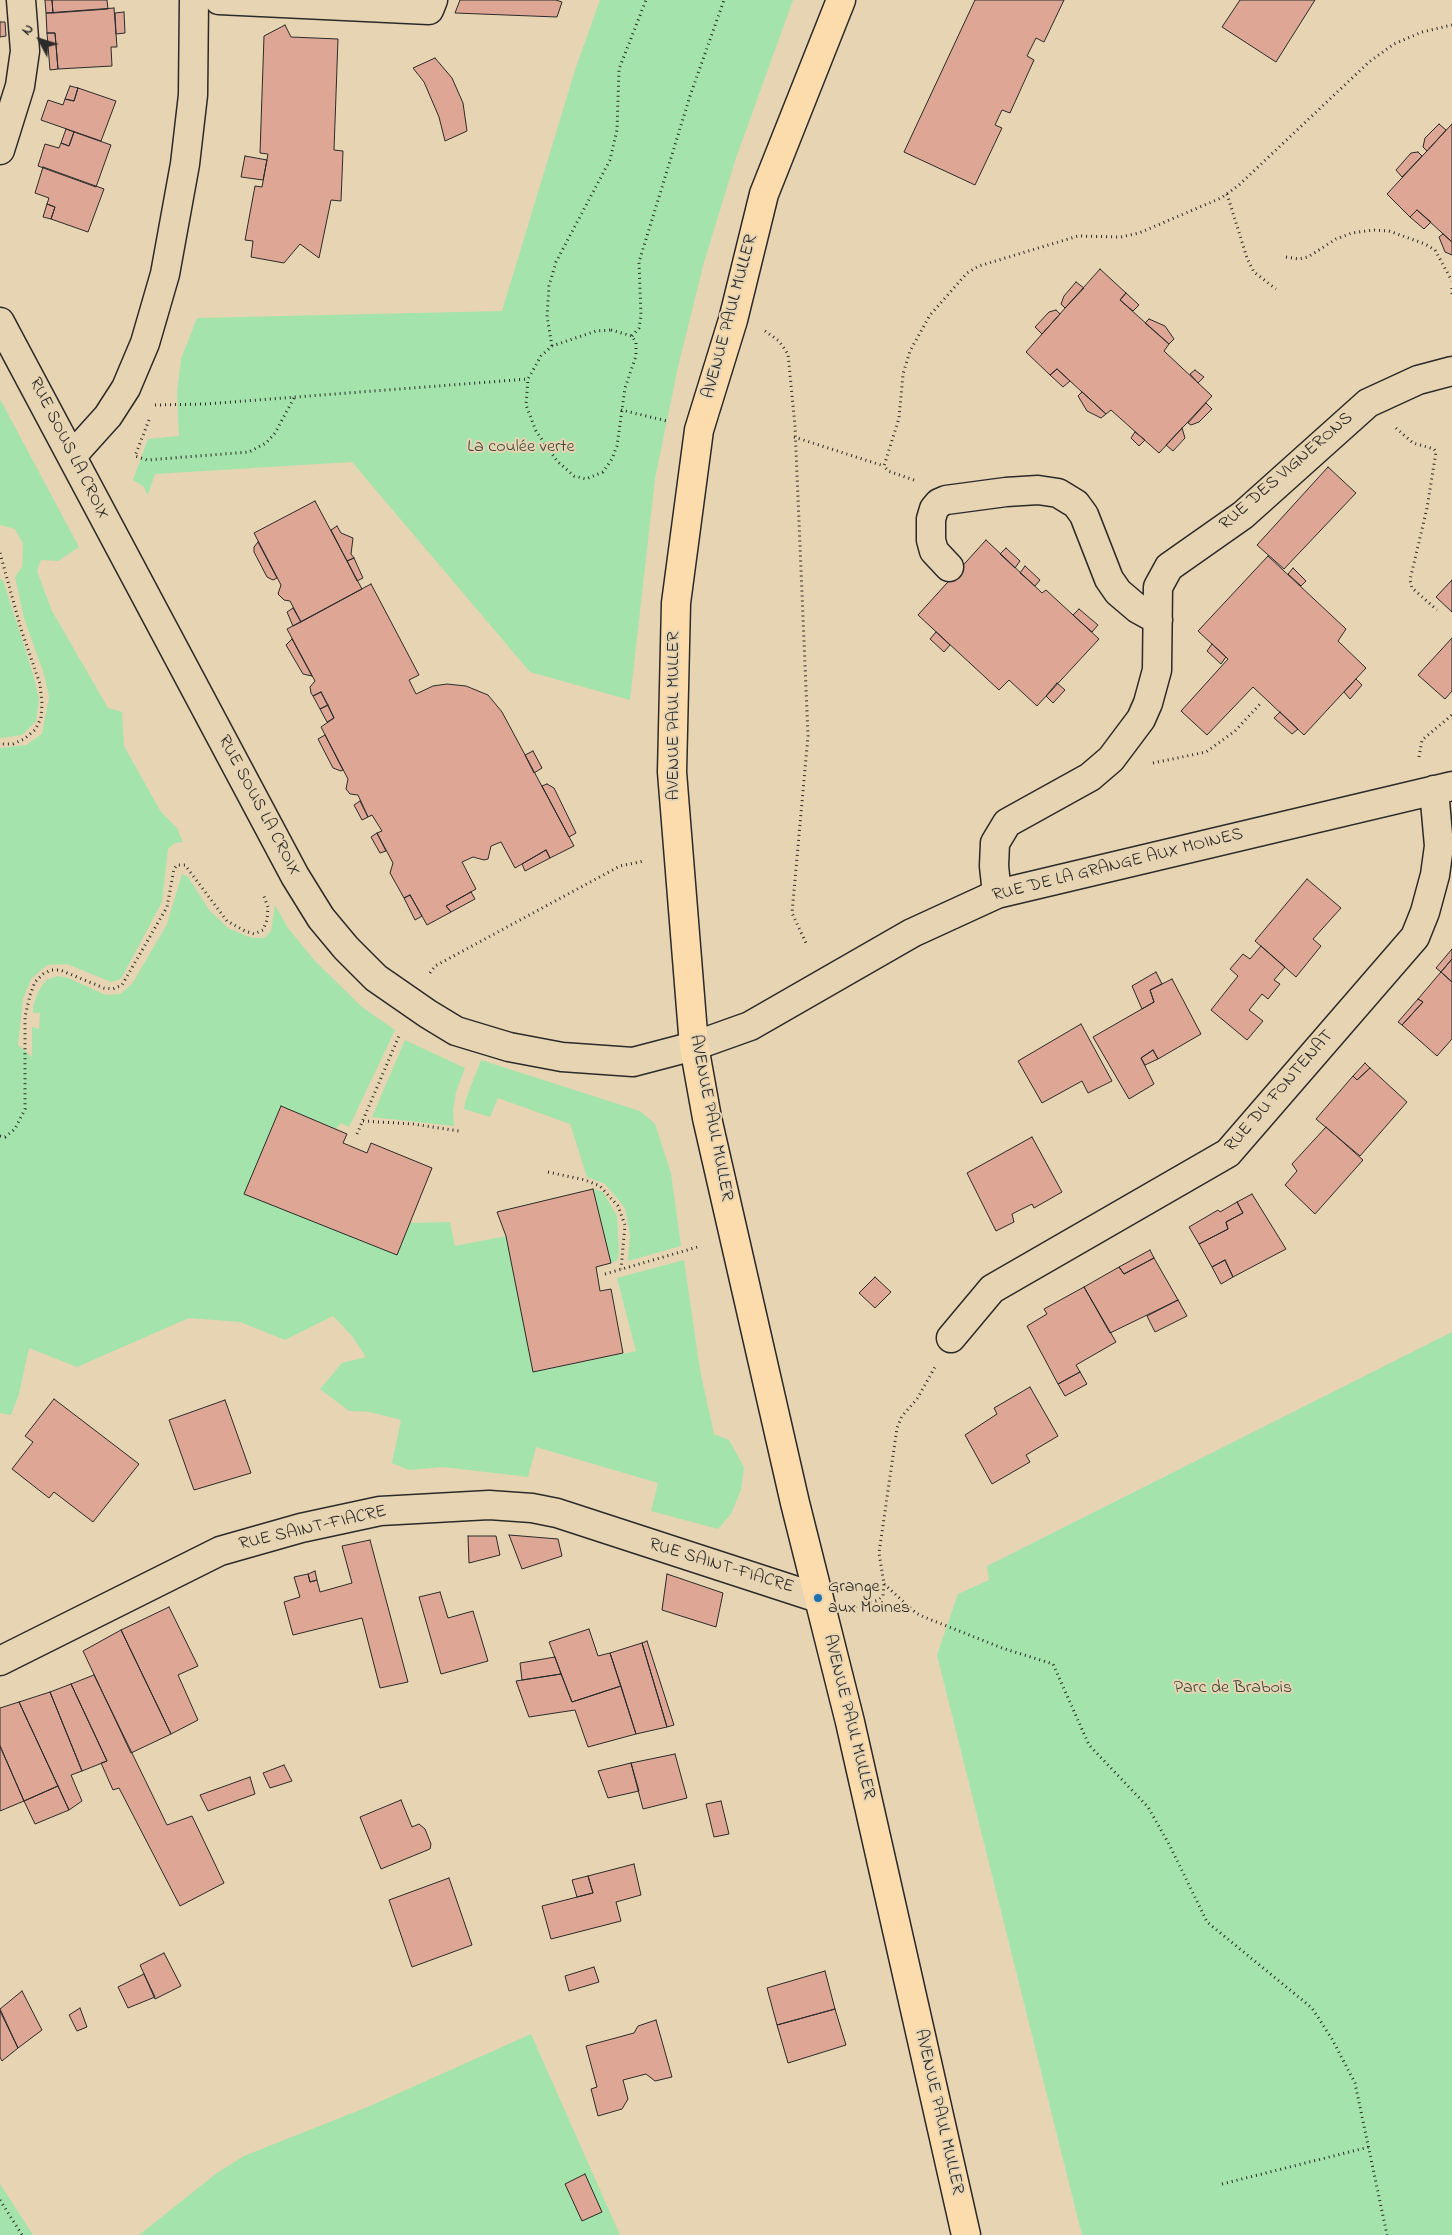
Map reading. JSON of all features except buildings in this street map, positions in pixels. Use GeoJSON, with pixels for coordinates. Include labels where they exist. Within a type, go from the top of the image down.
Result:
{"type":"FeatureCollection","features":[{"type":"Feature","properties":{"kind":"main road","name":"AVENUE PAUL MULLER"},"geometry":{"type":"LineString","coordinates":[[842,0],[764,194],[733,320],[699,430],[676,603],[672,772],[694,1046],[707,1118],[733,1238],[818,1598],[850,1722],[966,2235]]}},
{"type":"Feature","properties":{"kind":"street"},"geometry":{"type":"LineString","coordinates":[[0,150],[20,86],[24,51],[21,0]]}},
{"type":"Feature","properties":{"kind":"street"},"geometry":{"type":"LineString","coordinates":[[72,456],[108,416],[126,388],[145,343],[162,283],[185,164],[193,94],[194,0]]}},
{"type":"Feature","properties":{"kind":"street"},"geometry":{"type":"LineString","coordinates":[[219,0],[429,10],[433,0]]}},
{"type":"Feature","properties":{"kind":"street","name":"RUE SOUS LA CROIX"},"geometry":{"type":"LineString","coordinates":[[0,322],[287,861],[321,918],[346,948],[376,978],[413,1004],[456,1030],[508,1047],[562,1058],[633,1062],[694,1046]]}},
{"type":"Feature","properties":{"kind":"street","name":"RUE DES VIGNERONS"},"geometry":{"type":"LineString","coordinates":[[997,894],[994,875],[995,843],[1007,823],[1090,778],[1111,760],[1127,740],[1148,703],[1157,670],[1158,587],[1169,567],[1243,515],[1368,403],[1418,380],[1452,371]]}},
{"type":"Feature","properties":{"kind":"street"},"geometry":{"type":"LineString","coordinates":[[949,567],[934,552],[931,540],[931,519],[939,503],[946,500],[1006,492],[1038,490],[1058,493],[1076,504],[1084,515],[1109,579],[1118,592],[1138,609],[1158,620]]}},
{"type":"Feature","properties":{"kind":"street","name":"RUE DE LA GRANGE AUX MOINES"},"geometry":{"type":"LineString","coordinates":[[694,1046],[750,1026],[912,933],[997,894],[1434,790]]}},
{"type":"Feature","properties":{"kind":"street","name":"RUE DU FONTENAT"},"geometry":{"type":"LineString","coordinates":[[951,1338],[992,1289],[1228,1153],[1415,937],[1425,912],[1435,875],[1439,846],[1434,790]]}},
{"type":"Feature","properties":{"kind":"street","name":"RUE SAINT-FIACRE"},"geometry":{"type":"LineString","coordinates":[[0,1661],[220,1551],[301,1528],[380,1511],[488,1505],[549,1511],[818,1598]]}},
{"type":"Feature","properties":{"kind":"path"},"geometry":{"type":"LineString","coordinates":[[552,346],[547,317],[549,286],[556,262],[610,160],[617,130],[619,69],[646,0]]}},
{"type":"Feature","properties":{"kind":"path"},"geometry":{"type":"LineString","coordinates":[[632,336],[639,328],[641,316],[639,262],[690,96],[724,0]]}},
{"type":"Feature","properties":{"kind":"path"},"geometry":{"type":"LineString","coordinates":[[884,466],[898,418],[903,374],[910,351],[930,315],[968,274],[979,266],[1078,236],[1121,237],[1140,233],[1202,207],[1227,194],[1369,62],[1394,44],[1422,32],[1452,25]]}},
{"type":"Feature","properties":{"kind":"path"},"geometry":{"type":"LineString","coordinates":[[1227,194],[1247,258],[1254,272],[1276,289]]}},
{"type":"Feature","properties":{"kind":"path"},"geometry":{"type":"LineString","coordinates":[[1286,256],[1299,259],[1308,257],[1336,238],[1373,230],[1389,231],[1425,244],[1435,250],[1452,281]]}},
{"type":"Feature","properties":{"kind":"path"},"geometry":{"type":"LineString","coordinates":[[1452,288],[1452,294]]}},
{"type":"Feature","properties":{"kind":"path"},"geometry":{"type":"LineString","coordinates":[[733,320],[767,331],[780,341],[788,354],[794,437],[808,736],[792,913],[806,943]]}},
{"type":"Feature","properties":{"kind":"path"},"geometry":{"type":"LineString","coordinates":[[611,330],[632,336],[636,343],[636,356],[625,388],[618,446],[612,459],[602,472],[586,479],[574,476],[557,461],[536,431],[526,405],[528,379],[541,356],[552,346],[596,331],[611,330]]}},
{"type":"Feature","properties":{"kind":"path"},"geometry":{"type":"LineString","coordinates":[[295,396],[275,433],[266,443],[249,452],[147,460],[134,456],[155,405],[206,404],[295,396],[528,379]]}},
{"type":"Feature","properties":{"kind":"path"},"geometry":{"type":"LineString","coordinates":[[622,410],[699,430]]}},
{"type":"Feature","properties":{"kind":"path"},"geometry":{"type":"LineString","coordinates":[[1392,424],[1413,443],[1434,449],[1436,452],[1427,508],[1410,580],[1412,588],[1437,610]]}},
{"type":"Feature","properties":{"kind":"path"},"geometry":{"type":"LineString","coordinates":[[794,437],[884,466],[888,470],[920,481]]}},
{"type":"Feature","properties":{"kind":"path"},"geometry":{"type":"LineString","coordinates":[[0,553],[21,629],[40,684],[42,703],[41,718],[35,730],[24,739],[13,744],[0,744]]}},
{"type":"Feature","properties":{"kind":"path"},"geometry":{"type":"LineString","coordinates":[[1111,760],[1126,766],[1140,765],[1206,752],[1235,731],[1261,703]]}},
{"type":"Feature","properties":{"kind":"path"},"geometry":{"type":"LineString","coordinates":[[1434,790],[1422,740],[1452,715]]}},
{"type":"Feature","properties":{"kind":"path"},"geometry":{"type":"LineString","coordinates":[[357,1134],[413,1004],[435,966],[620,866],[679,854]]}},
{"type":"Feature","properties":{"kind":"path"},"geometry":{"type":"LineString","coordinates":[[0,1136],[6,1137],[15,1129],[25,1109],[25,1016],[35,982],[43,974],[51,970],[60,970],[104,988],[113,989],[122,985],[167,907],[174,869],[177,865],[185,865],[227,921],[254,934],[263,930],[267,920],[268,907],[257,878],[287,861]]}},
{"type":"Feature","properties":{"kind":"path"},"geometry":{"type":"LineString","coordinates":[[363,1121],[403,1123],[459,1131]]}},
{"type":"Feature","properties":{"kind":"path"},"geometry":{"type":"LineString","coordinates":[[548,1172],[585,1180],[600,1186],[618,1206],[625,1225],[621,1269]]}},
{"type":"Feature","properties":{"kind":"path"},"geometry":{"type":"LineString","coordinates":[[606,1274],[733,1238]]}},
{"type":"Feature","properties":{"kind":"path"},"geometry":{"type":"LineString","coordinates":[[856,1606],[879,1600],[883,1596],[884,1584],[880,1553],[897,1428],[902,1416],[917,1399],[951,1338]]}},
{"type":"Feature","properties":{"kind":"path"},"geometry":{"type":"LineString","coordinates":[[884,1584],[916,1613],[924,1617],[1002,1648],[1053,1664],[1090,1745],[1148,1807],[1170,1846],[1207,1922],[1312,2008],[1332,2039],[1355,2083],[1387,2235]]}},
{"type":"Feature","properties":{"kind":"path"},"geometry":{"type":"LineString","coordinates":[[1222,2184],[1369,2147]]}},
{"type":"Feature","properties":{"kind":"path"},"geometry":{"type":"LineString","coordinates":[[0,2200],[22,2235]]}},
{"type":"Feature","properties":{"kind":"green space","name":"La coulée verte"},"geometry":{"type":"Polygon","coordinates":[[[600,0],[793,0],[735,161],[703,266],[678,367],[655,479],[630,700],[530,672],[352,462],[155,474],[148,495],[143,486],[133,480],[148,439],[179,436],[177,393],[181,359],[197,318],[502,311],[576,67],[600,0]]]}},
{"type":"Feature","properties":{"kind":"green space"},"geometry":{"type":"Polygon","coordinates":[[[0,399],[79,547],[58,561],[41,560],[37,571],[52,611],[108,708],[122,712],[124,746],[161,812],[177,828],[183,842],[175,843],[168,849],[162,902],[121,979],[111,982],[67,964],[47,965],[31,979],[23,999],[18,1045],[32,1057],[32,1027],[39,1029],[40,1013],[33,1013],[33,1006],[38,992],[46,980],[58,976],[68,978],[106,995],[120,994],[132,984],[167,924],[182,874],[188,877],[210,911],[228,928],[252,938],[264,938],[271,931],[275,905],[288,928],[315,961],[362,1007],[395,1030],[349,1127],[341,1123],[336,1129],[281,1107],[245,1194],[397,1255],[410,1223],[450,1222],[455,1246],[506,1236],[534,1372],[636,1351],[617,1278],[684,1260],[700,1370],[714,1434],[729,1440],[744,1467],[741,1490],[731,1514],[718,1529],[651,1511],[658,1483],[536,1447],[528,1477],[443,1467],[409,1470],[392,1463],[401,1420],[370,1412],[349,1411],[320,1389],[342,1363],[366,1357],[352,1336],[333,1316],[285,1340],[240,1322],[189,1318],[77,1367],[29,1348],[19,1394],[11,1415],[0,1413],[0,748],[26,745],[42,734],[49,697],[44,674],[24,618],[15,577],[22,567],[23,544],[15,529],[0,525],[0,399]]]}},
{"type":"Feature","properties":{"kind":"green space"},"geometry":{"type":"Polygon","coordinates":[[[0,579],[3,580],[39,699],[36,721],[22,735],[2,738],[0,738],[0,579]]]}},
{"type":"Feature","properties":{"kind":"green space"},"geometry":{"type":"Polygon","coordinates":[[[405,1040],[465,1068],[456,1092],[453,1110],[454,1126],[372,1117],[405,1040]]]}},
{"type":"Feature","properties":{"kind":"green space"},"geometry":{"type":"Polygon","coordinates":[[[481,1060],[640,1111],[655,1124],[671,1173],[681,1246],[628,1261],[630,1234],[625,1208],[605,1184],[587,1177],[570,1124],[498,1098],[490,1117],[464,1109],[481,1060]]]}},
{"type":"Feature","properties":{"kind":"green space"},"geometry":{"type":"Polygon","coordinates":[[[593,1189],[603,1192],[617,1216],[619,1252],[617,1261],[611,1263],[593,1189]]]}},
{"type":"Feature","properties":{"kind":"green space","name":"Parc de Brabois"},"geometry":{"type":"Polygon","coordinates":[[[1452,1332],[1452,2235],[1082,2235],[937,1655],[958,1594],[989,1580],[987,1566],[1452,1332]]]}},
{"type":"Feature","properties":{"kind":"green space"},"geometry":{"type":"Polygon","coordinates":[[[531,2034],[620,2235],[139,2235],[217,2173],[244,2156],[370,2106],[531,2034]]]}},
{"type":"Feature","properties":{"kind":"green space"},"geometry":{"type":"Polygon","coordinates":[[[0,2184],[33,2235],[0,2235],[0,2184]]]}},
{"type":"Feature","properties":{"kind":"place","name":"Grange aux Moines"},"geometry":{"type":"Point","coordinates":[818,1598]}}]}
